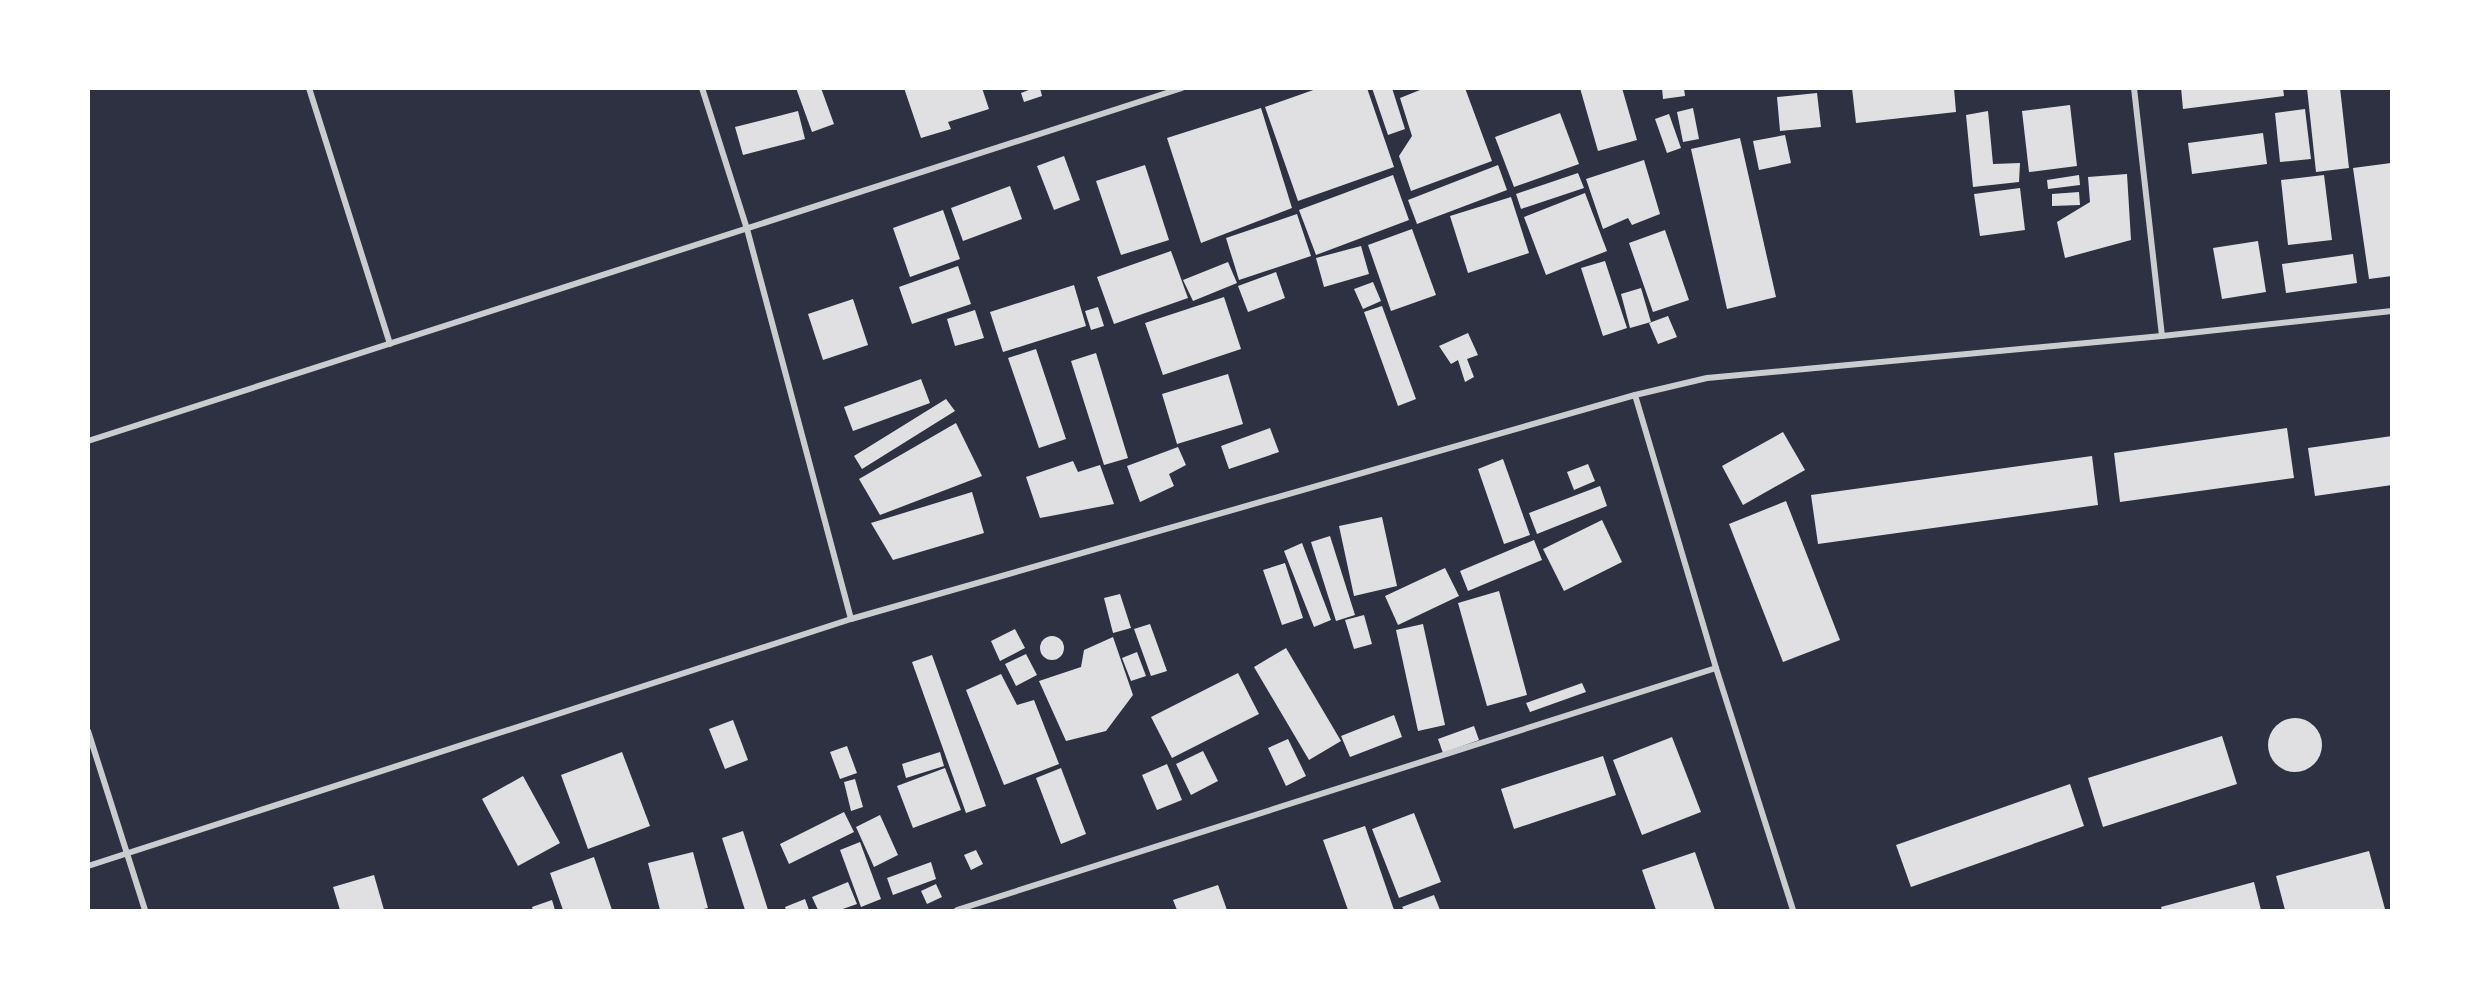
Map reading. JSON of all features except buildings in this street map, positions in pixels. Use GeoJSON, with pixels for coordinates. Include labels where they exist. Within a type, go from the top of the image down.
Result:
{"type":"FeatureCollection","features":[{"type":"Feature","properties":{"kind":"street"},"geometry":{"type":"LineString","coordinates":[[309,88],[390,344]]}},
{"type":"Feature","properties":{"kind":"street"},"geometry":{"type":"LineString","coordinates":[[702,88],[747,229],[851,619]]}},
{"type":"Feature","properties":{"kind":"street"},"geometry":{"type":"LineString","coordinates":[[88,441],[1182,88]]}},
{"type":"Feature","properties":{"kind":"street"},"geometry":{"type":"LineString","coordinates":[[2134,88],[2162,336]]}},
{"type":"Feature","properties":{"kind":"street"},"geometry":{"type":"LineString","coordinates":[[88,866],[851,619],[1635,395],[1707,378],[2162,336],[2391,311]]}},
{"type":"Feature","properties":{"kind":"street"},"geometry":{"type":"LineString","coordinates":[[1635,395],[1716,668],[1793,910]]}},
{"type":"Feature","properties":{"kind":"street"},"geometry":{"type":"LineString","coordinates":[[961,910],[1716,668]]}},
{"type":"Feature","properties":{"kind":"street"},"geometry":{"type":"LineString","coordinates":[[88,731],[145,910]]}}]}
